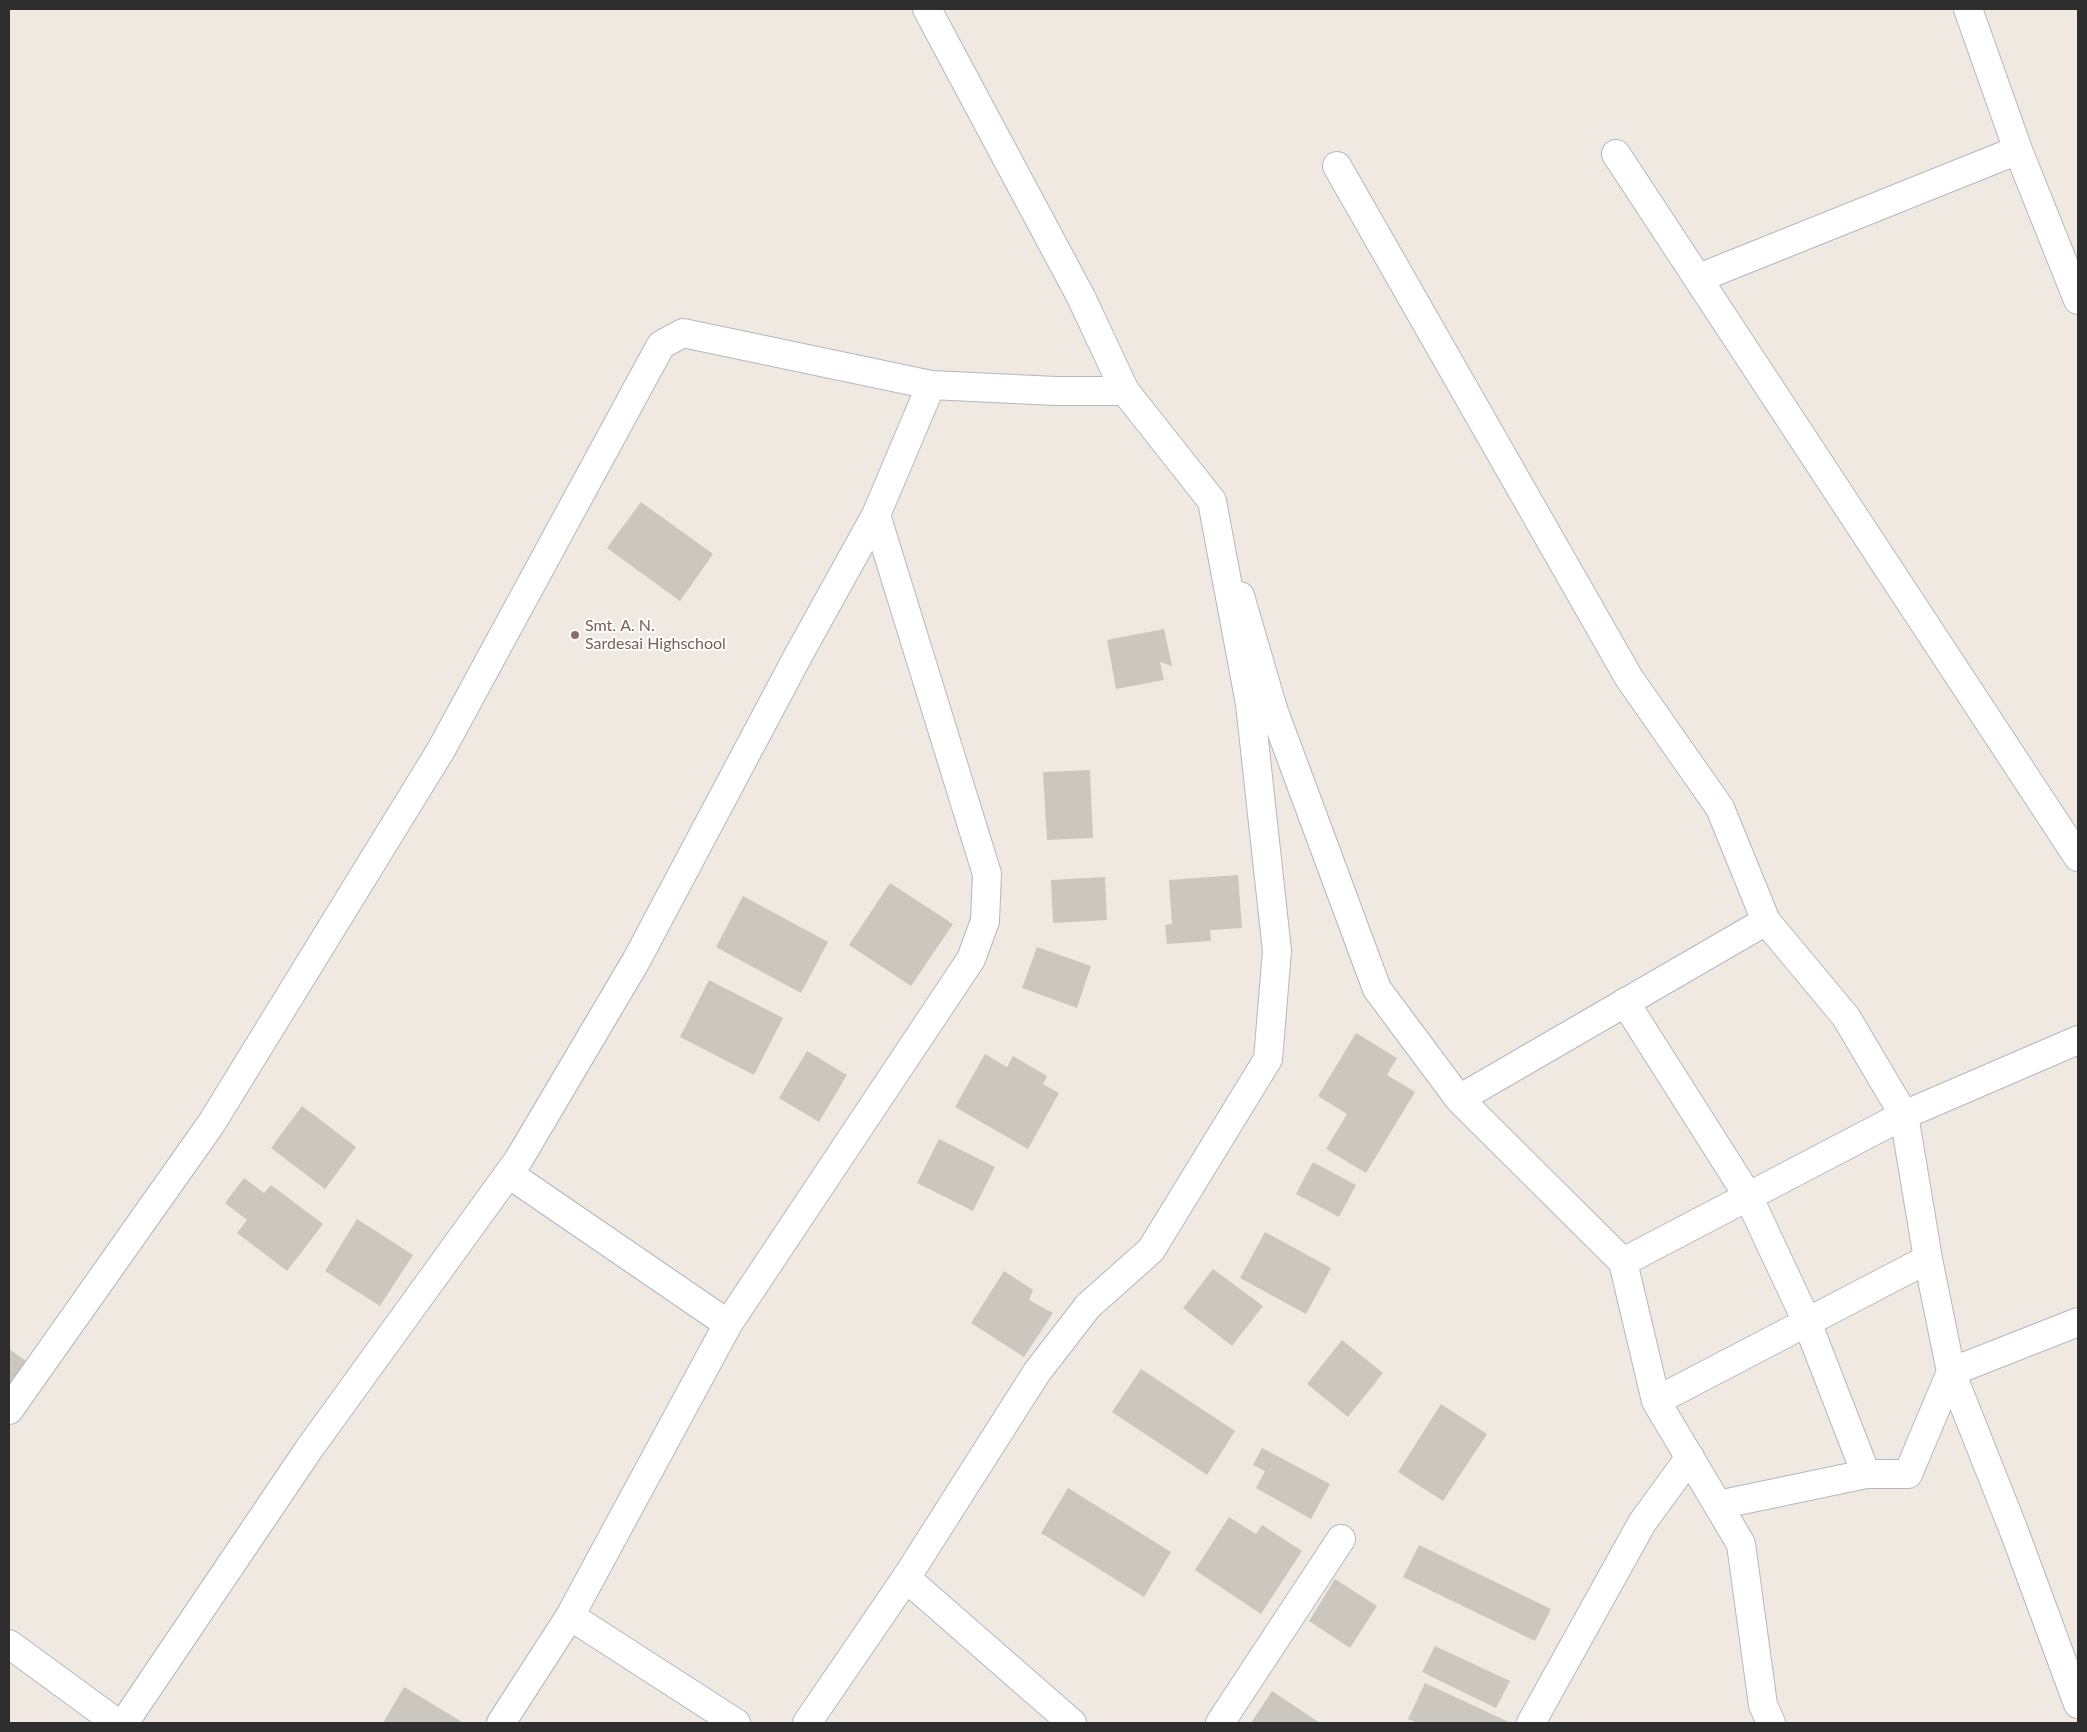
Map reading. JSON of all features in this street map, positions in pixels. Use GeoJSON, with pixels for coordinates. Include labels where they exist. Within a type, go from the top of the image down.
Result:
{"type":"FeatureCollection","features":[{"type":"Feature","properties":{"kind":"street"},"geometry":{"type":"LineString","coordinates":[[927,9],[1081,297],[1125,391],[1212,501],[1273,709],[1377,989],[1459,1099],[1623,1262],[1656,1401],[1741,1544],[1763,1705],[1771,1723]]}},
{"type":"Feature","properties":{"kind":"street"},"geometry":{"type":"LineString","coordinates":[[1968,9],[2018,150],[2078,300]]}},
{"type":"Feature","properties":{"kind":"street"},"geometry":{"type":"LineString","coordinates":[[1699,278],[2018,150]]}},
{"type":"Feature","properties":{"kind":"street"},"geometry":{"type":"LineString","coordinates":[[1616,154],[2078,857]]}},
{"type":"Feature","properties":{"kind":"street"},"geometry":{"type":"LineString","coordinates":[[1337,166],[1629,678],[1720,808],[1766,921],[1846,1017],[1904,1115],[1928,1259],[1951,1372],[2014,1531],[2078,1704]]}},
{"type":"Feature","properties":{"kind":"street"},"geometry":{"type":"LineString","coordinates":[[9,1410],[211,1124],[430,767],[661,345],[683,333],[931,385],[1056,391],[1125,391]]}},
{"type":"Feature","properties":{"kind":"street"},"geometry":{"type":"LineString","coordinates":[[124,1723],[309,1449],[509,1174],[636,961],[799,654],[876,515],[931,385]]}},
{"type":"Feature","properties":{"kind":"street"},"geometry":{"type":"LineString","coordinates":[[807,1723],[906,1578],[1037,1372],[1088,1306],[1151,1250],[1268,1059],[1277,951],[1250,704],[1212,501]]}},
{"type":"Feature","properties":{"kind":"street"},"geometry":{"type":"LineString","coordinates":[[501,1723],[570,1616],[728,1324],[970,959],[985,921],[987,874],[876,515]]}},
{"type":"Feature","properties":{"kind":"street"},"geometry":{"type":"LineString","coordinates":[[1459,1099],[1766,921]]}},
{"type":"Feature","properties":{"kind":"street"},"geometry":{"type":"LineString","coordinates":[[1625,1002],[1748,1196],[1807,1322],[1866,1474]]}},
{"type":"Feature","properties":{"kind":"street"},"geometry":{"type":"LineString","coordinates":[[1623,1262],[1904,1115],[2078,1040]]}},
{"type":"Feature","properties":{"kind":"street"},"geometry":{"type":"LineString","coordinates":[[509,1174],[728,1324]]}},
{"type":"Feature","properties":{"kind":"street"},"geometry":{"type":"LineString","coordinates":[[1656,1401],[1928,1259]]}},
{"type":"Feature","properties":{"kind":"street"},"geometry":{"type":"LineString","coordinates":[[1718,1505],[1866,1474],[1908,1474],[1951,1372],[2078,1322]]}},
{"type":"Feature","properties":{"kind":"street"},"geometry":{"type":"LineString","coordinates":[[1531,1723],[1642,1523],[1690,1458]]}},
{"type":"Feature","properties":{"kind":"street"},"geometry":{"type":"LineString","coordinates":[[1220,1723],[1341,1539]]}},
{"type":"Feature","properties":{"kind":"street"},"geometry":{"type":"LineString","coordinates":[[906,1578],[1072,1723]]}},
{"type":"Feature","properties":{"kind":"street"},"geometry":{"type":"LineString","coordinates":[[570,1616],[736,1723]]}},
{"type":"Feature","properties":{"kind":"street"},"geometry":{"type":"LineString","coordinates":[[9,1644],[117,1723]]}},
{"type":"Feature","properties":{"kind":"building"},"geometry":{"type":"Polygon","coordinates":[[[641,502],[713,554],[680,601],[607,548],[641,502]]]}},
{"type":"Feature","properties":{"kind":"building"},"geometry":{"type":"Polygon","coordinates":[[[1164,629],[1172,666],[1160,662],[1164,680],[1116,689],[1107,640],[1164,629]]]}},
{"type":"Feature","properties":{"kind":"building"},"geometry":{"type":"Polygon","coordinates":[[[1090,770],[1093,838],[1047,840],[1043,772],[1090,770]]]}},
{"type":"Feature","properties":{"kind":"building"},"geometry":{"type":"Polygon","coordinates":[[[1238,875],[1242,928],[1210,930],[1211,941],[1167,944],[1165,925],[1172,924],[1169,880],[1238,875]]]}},
{"type":"Feature","properties":{"kind":"building"},"geometry":{"type":"Polygon","coordinates":[[[1105,877],[1107,920],[1053,923],[1051,880],[1105,877]]]}},
{"type":"Feature","properties":{"kind":"building"},"geometry":{"type":"Polygon","coordinates":[[[890,883],[953,924],[911,986],[849,945],[890,883]]]}},
{"type":"Feature","properties":{"kind":"building"},"geometry":{"type":"Polygon","coordinates":[[[743,896],[828,942],[801,993],[716,947],[743,896]]]}},
{"type":"Feature","properties":{"kind":"building"},"geometry":{"type":"Polygon","coordinates":[[[1037,947],[1091,966],[1077,1008],[1022,988],[1037,947]]]}},
{"type":"Feature","properties":{"kind":"building"},"geometry":{"type":"Polygon","coordinates":[[[709,980],[783,1018],[754,1075],[680,1037],[709,980]]]}},
{"type":"Feature","properties":{"kind":"building"},"geometry":{"type":"Polygon","coordinates":[[[1356,1033],[1397,1058],[1387,1075],[1415,1092],[1366,1173],[1326,1149],[1347,1114],[1318,1096],[1356,1033]]]}},
{"type":"Feature","properties":{"kind":"building"},"geometry":{"type":"Polygon","coordinates":[[[807,1051],[847,1075],[819,1122],[779,1098],[807,1051]]]}},
{"type":"Feature","properties":{"kind":"building"},"geometry":{"type":"Polygon","coordinates":[[[985,1054],[1007,1067],[1013,1056],[1047,1076],[1043,1084],[1059,1093],[1028,1149],[955,1107],[985,1054]]]}},
{"type":"Feature","properties":{"kind":"building"},"geometry":{"type":"Polygon","coordinates":[[[302,1106],[356,1147],[325,1189],[271,1148],[302,1106]]]}},
{"type":"Feature","properties":{"kind":"building"},"geometry":{"type":"Polygon","coordinates":[[[939,1139],[995,1167],[973,1211],[917,1183],[939,1139]]]}},
{"type":"Feature","properties":{"kind":"building"},"geometry":{"type":"Polygon","coordinates":[[[1313,1162],[1356,1185],[1339,1217],[1296,1194],[1313,1162]]]}},
{"type":"Feature","properties":{"kind":"building"},"geometry":{"type":"Polygon","coordinates":[[[244,1178],[264,1193],[271,1185],[323,1224],[287,1271],[237,1233],[247,1220],[225,1203],[244,1178]]]}},
{"type":"Feature","properties":{"kind":"building"},"geometry":{"type":"Polygon","coordinates":[[[357,1219],[413,1255],[380,1306],[325,1271],[357,1219]]]}},
{"type":"Feature","properties":{"kind":"building"},"geometry":{"type":"Polygon","coordinates":[[[1265,1232],[1331,1268],[1306,1314],[1240,1278],[1265,1232]]]}},
{"type":"Feature","properties":{"kind":"building"},"geometry":{"type":"Polygon","coordinates":[[[1213,1269],[1263,1306],[1232,1346],[1183,1308],[1213,1269]]]}},
{"type":"Feature","properties":{"kind":"building"},"geometry":{"type":"Polygon","coordinates":[[[1004,1271],[1033,1290],[1029,1300],[1053,1313],[1024,1357],[971,1323],[1004,1271]]]}},
{"type":"Feature","properties":{"kind":"building"},"geometry":{"type":"Polygon","coordinates":[[[1342,1340],[1383,1373],[1348,1417],[1307,1384],[1342,1340]]]}},
{"type":"Feature","properties":{"kind":"building"},"geometry":{"type":"Polygon","coordinates":[[[9,1349],[32,1365],[9,1398],[9,1349]]]}},
{"type":"Feature","properties":{"kind":"building"},"geometry":{"type":"Polygon","coordinates":[[[1141,1369],[1235,1431],[1207,1475],[1112,1412],[1141,1369]]]}},
{"type":"Feature","properties":{"kind":"building"},"geometry":{"type":"Polygon","coordinates":[[[1441,1404],[1487,1434],[1443,1501],[1398,1472],[1441,1404]]]}},
{"type":"Feature","properties":{"kind":"building"},"geometry":{"type":"Polygon","coordinates":[[[1262,1448],[1330,1484],[1311,1519],[1256,1488],[1265,1471],[1253,1465],[1262,1448]]]}},
{"type":"Feature","properties":{"kind":"building"},"geometry":{"type":"Polygon","coordinates":[[[1068,1488],[1171,1552],[1144,1597],[1041,1533],[1068,1488]]]}},
{"type":"Feature","properties":{"kind":"building"},"geometry":{"type":"Polygon","coordinates":[[[1229,1517],[1256,1534],[1262,1525],[1302,1551],[1261,1614],[1195,1570],[1229,1517]]]}},
{"type":"Feature","properties":{"kind":"building"},"geometry":{"type":"Polygon","coordinates":[[[1419,1545],[1551,1609],[1535,1641],[1403,1577],[1419,1545]]]}},
{"type":"Feature","properties":{"kind":"building"},"geometry":{"type":"Polygon","coordinates":[[[1335,1579],[1377,1606],[1350,1648],[1309,1621],[1335,1579]]]}},
{"type":"Feature","properties":{"kind":"building"},"geometry":{"type":"Polygon","coordinates":[[[1435,1646],[1510,1681],[1496,1708],[1422,1672],[1435,1646]]]}},
{"type":"Feature","properties":{"kind":"building"},"geometry":{"type":"Polygon","coordinates":[[[1425,1683],[1511,1723],[1417,1723],[1408,1719],[1425,1683]]]}},
{"type":"Feature","properties":{"kind":"building"},"geometry":{"type":"Polygon","coordinates":[[[404,1687],[464,1723],[383,1723],[404,1687]]]}},
{"type":"Feature","properties":{"kind":"building"},"geometry":{"type":"Polygon","coordinates":[[[1272,1691],[1320,1723],[1251,1723],[1272,1691]]]}},
{"type":"Feature","properties":{"kind":"place","name":"Smt. A. N. Sardesai Highschool"},"geometry":{"type":"Point","coordinates":[575,635]}}]}
